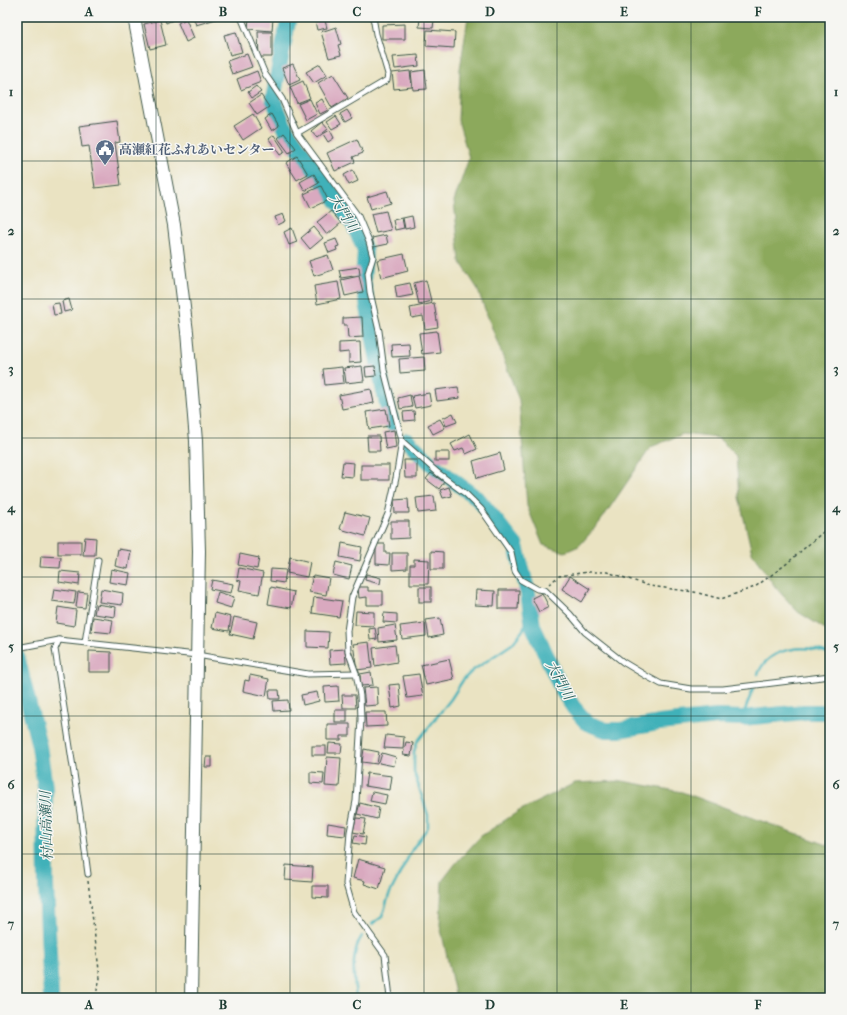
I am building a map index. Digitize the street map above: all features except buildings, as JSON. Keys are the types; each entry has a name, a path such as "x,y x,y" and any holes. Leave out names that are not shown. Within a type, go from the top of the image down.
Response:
{"street":[{"path":"134,17 174,224 187,332 196,449 199,551 190,998"}],"lane":[{"path":"241,17 257,55 269,79 282,99 297,133 358,216 369,242 373,257 368,273 370,292 379,331 384,370 402,441 388,514 352,597 347,631 348,651 356,673 360,696 360,762 346,867 346,884 354,912 385,955 390,998"},
{"path":"297,133 387,80 388,74 376,34 373,17"},
{"path":"402,441 438,473 466,494 481,509 511,552 515,571 521,580 537,589 545,590 570,614 585,632 623,662 661,684 692,689 723,689 830,676"},
{"path":"85,642 98,560"},
{"path":"17,648 57,640 85,642 197,655 308,674 356,673"},
{"path":"57,640 55,649 88,874"}],"path":[{"path":"545,590 548,585 559,576 588,572 607,572 650,586 694,592 721,599 755,587 785,566 830,526"},
{"path":"88,874 100,978 95,998"}],"green space":[{"path":"468,17 830,17 830,632 798,612 776,588 752,553 739,497 736,456 718,438 683,434 651,447 600,522 579,546 565,552 543,545 527,506 519,400 477,288 460,261 454,201 469,158 458,120 460,69"},
{"path":"622,781 682,792 830,846 830,998 456,998 440,925 442,881 456,863 481,836 519,811 575,783"}],"waterway":[{"name":"大門川","path":"289,17 273,99 286,130 346,213 365,250 363,281 383,388 392,423"},
{"name":"大門川","path":"407,440 433,465 479,500 516,546 528,593 533,626 562,690 574,708 587,723 606,730 620,730 659,723 717,717 742,718 805,712 830,712"},
{"path":"372,924 382,917 389,895 413,848 428,827 428,815 414,772 414,752 417,742 451,699 463,680 472,671 512,644 523,630 530,615"},
{"path":"758,674 763,665 771,658 779,653 789,650 810,649 830,654"},
{"name":"村山高瀬川","path":"17,656 39,746 45,787 46,886 51,998"},
{"path":"742,718 753,689"},
{"path":"356,998 354,958 358,943 362,936"}],"place":[{"name":"高瀬紅花ふれあいセンター","path":"105,166"}]}
